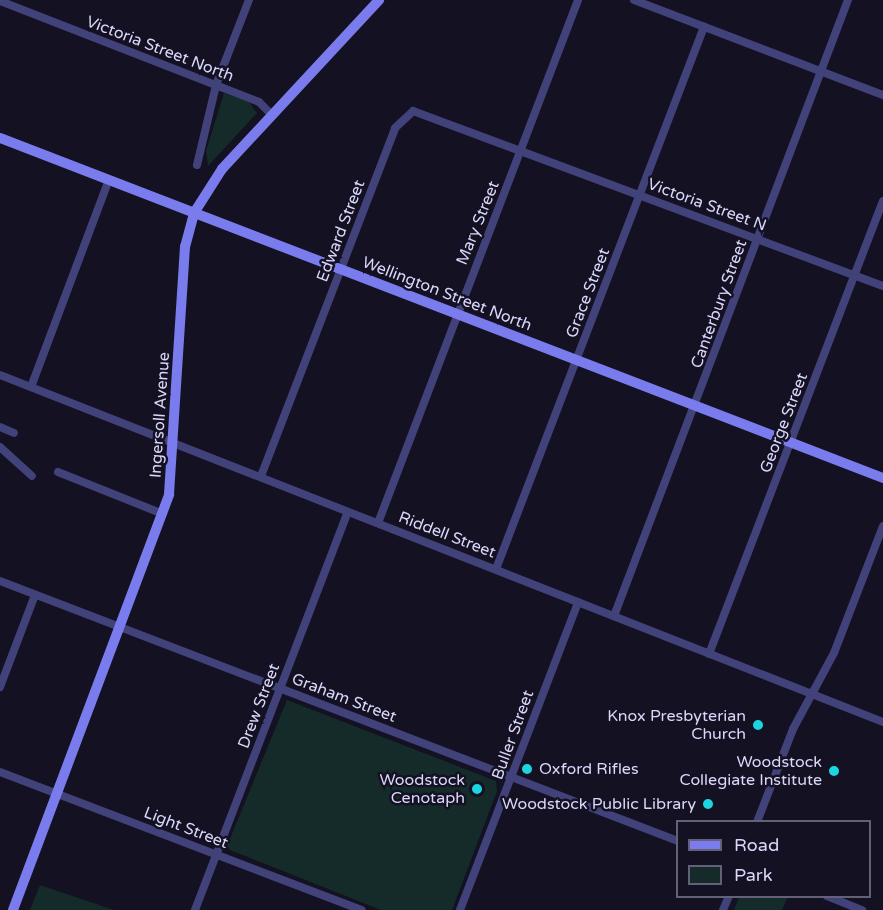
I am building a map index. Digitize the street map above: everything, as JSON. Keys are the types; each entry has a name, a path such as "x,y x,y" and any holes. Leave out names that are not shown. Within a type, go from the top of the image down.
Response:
{"street":[{"path":"197,165 216,85 249,0"},
{"name":"Ingersoll Avenue","path":"13,910 163,514 174,442 185,247 194,213 216,176 379,0"},
{"name":"Mary Street","path":"378,523 578,0"},
{"path":"634,0 883,95"},
{"name":"Canterbury Street","path":"614,616 848,0"},
{"name":"Victoria Street North","path":"0,1 259,102 272,115"},
{"name":"Grace Street","path":"496,569 704,27"},
{"name":"Edward Street","path":"261,476 395,128 407,112 424,112 522,148"},
{"name":"Wellington Street North","path":"0,138 883,478"},
{"name":"Victoria Street N","path":"522,148 883,286"},
{"path":"31,387 109,180"},
{"name":"George Street","path":"709,654 883,201"},
{"name":"Riddell Street","path":"0,375 883,722"},
{"path":"0,427 14,433"},
{"path":"0,447 32,476"},
{"path":"58,472 163,514"},
{"name":"Drew Street","path":"195,910 348,512"},
{"path":"758,820 812,695 838,645 883,526"},
{"name":"Graham Street","path":"0,581 676,840"},
{"path":"0,687 35,595"},
{"name":"Buller Street","path":"460,910 578,602"},
{"name":"Light Street","path":"0,771 362,910"},
{"path":"830,898 862,910"}],"green space":[{"path":"224,93 249,102 257,113 208,166 206,151"},
{"path":"287,700 496,781 497,791 452,910 381,910 230,850 227,846"},
{"path":"40,885 114,910 30,910"},
{"path":"738,898 788,898 782,910 734,910"}],"place":[{"name":"Knox Presbyterian Church","path":"758,725"},
{"name":"Oxford Rifles","path":"527,769"},
{"name":"Woodstock Collegiate Institute","path":"834,771"},
{"name":"Woodstock Cenotaph","path":"477,789"},
{"name":"Woodstock Public Library","path":"708,804"}]}
